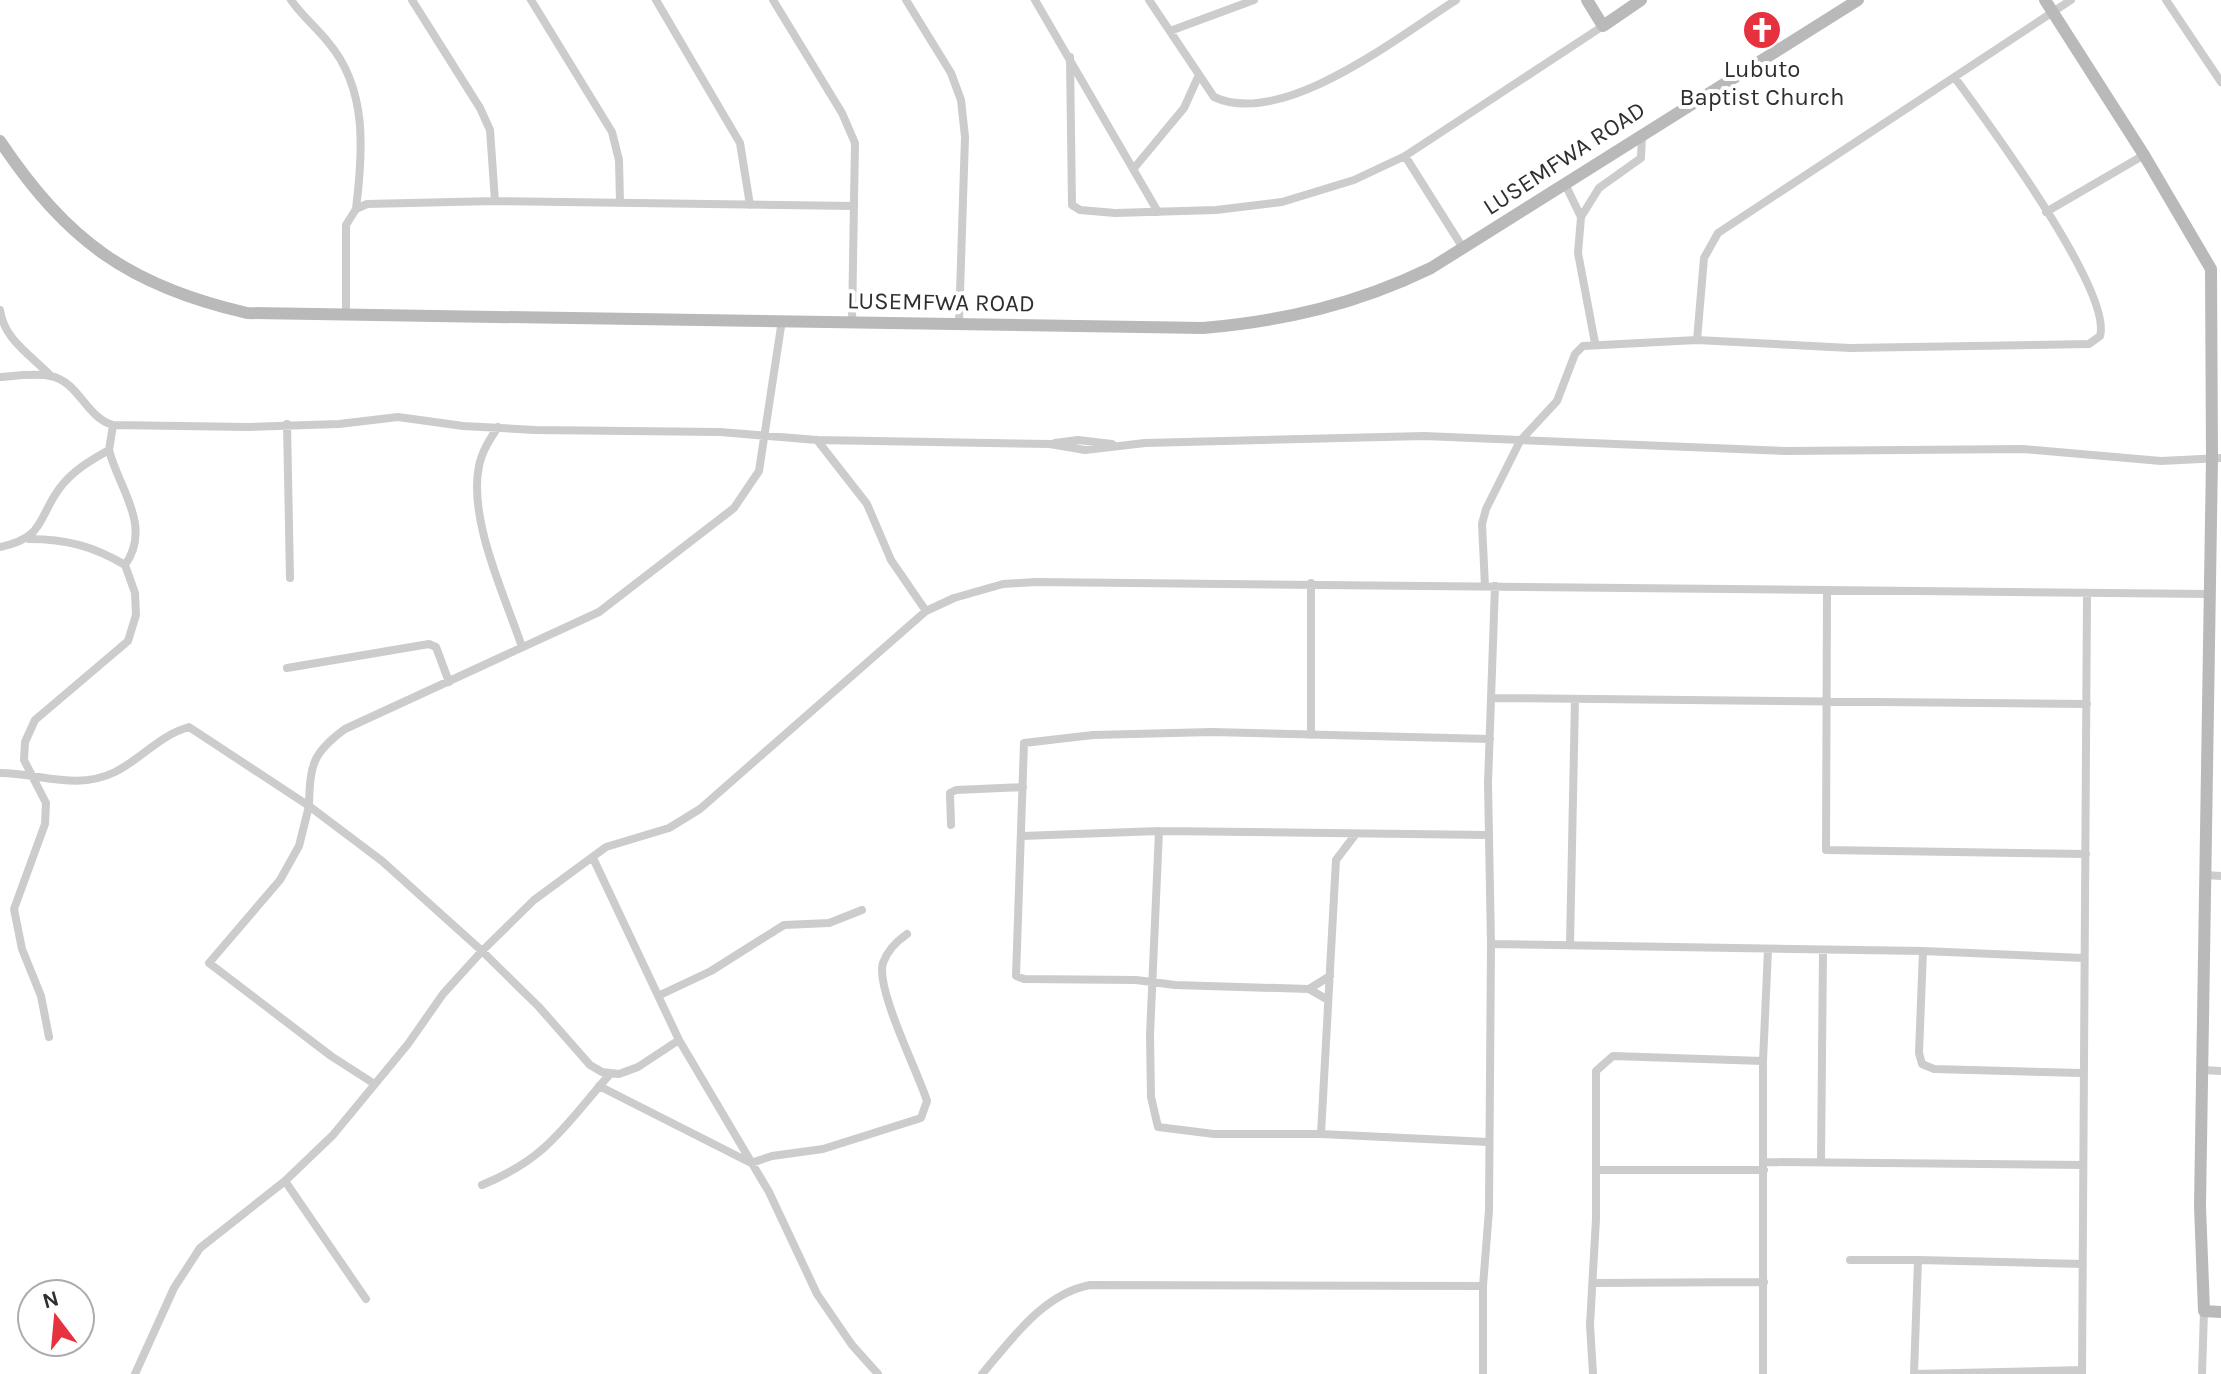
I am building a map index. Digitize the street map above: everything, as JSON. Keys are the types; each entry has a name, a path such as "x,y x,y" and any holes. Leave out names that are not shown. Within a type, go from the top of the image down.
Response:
{"street":[{"path":"291,0 329,42 356,94 361,136 356,209 346,225 346,315"},
{"path":"412,0 480,108 490,130 495,201"},
{"path":"531,0 612,132 619,160 620,203"},
{"path":"656,0 740,143 750,205"},
{"path":"773,0 850,130 856,158 852,322"},
{"path":"906,0 951,73 961,100 965,137 959,324"},
{"path":"1035,0 1135,167 1158,212"},
{"path":"1149,0 1214,97 1227,103 1248,105 1285,96 1328,79 1456,0"},
{"path":"1170,31 1254,0"},
{"path":"1587,0 1603,26"},
{"path":"1070,57 1072,205 1092,211 1158,212 1282,202 1354,180 1405,156 1641,0"},
{"path":"2045,0 2210,264 2216,359 2216,458 2215,568 2208,594 2200,1206 2204,1311 2202,1374"},
{"path":"1697,340 1704,258 1718,233 2071,0"},
{"path":"2166,0 2221,82"},
{"name":"LUSEMFWA ROAD","path":"0,141 47,206 83,240 136,275 192,301 247,313 1203,328 1267,323 1330,308 1388,289 1566,186 1642,133 1851,2"},
{"path":"1135,167 1184,108 1198,77"},
{"path":"1485,586 1482,524 1486,509 1520,441 1557,401 1575,354 1583,346 1697,340 1850,348 2089,344 2100,336 2100,311 2046,212 1955,78"},
{"path":"1595,343 1578,253 1581,217 1599,188 1641,158 1642,133"},
{"path":"2046,212 2144,155"},
{"path":"1405,156 1463,248"},
{"path":"1566,186 1581,217"},
{"path":"356,209 386,201 854,206"},
{"path":"0,310 7,333 51,376 78,395 99,421 113,425 339,424 398,417 463,426 720,432 817,440 1050,444 1085,450 1117,445 1424,436 1785,451 2023,449 2161,461 2216,458"},
{"path":"373,1083 331,1056 209,963 280,880 299,846 309,806 313,760 323,745 381,710 599,612 734,508 759,471 782,320"},
{"path":"0,377 51,376"},
{"path":"287,424 290,578"},
{"path":"49,1037 41,996 22,949 14,909 45,824 46,803 24,760 25,742 35,720 128,641 136,615 135,593 125,565 136,526 132,502 114,470 109,450 113,425"},
{"path":"498,427 480,461 479,491 493,564 522,647"},
{"path":"817,440 867,504 891,560 926,611"},
{"path":"29,539 47,515 59,490 88,462 109,450"},
{"path":"0,547 29,539 60,539 94,547 125,565"},
{"path":"1311,583 1311,735"},
{"path":"135,1374 174,1288 200,1248 285,1181 333,1135 408,1044 443,994 534,900 606,847 669,828 700,809 926,611 954,598 1003,584 1311,583 2208,594"},
{"path":"1483,1374 1483,1286 1489,1210 1491,944 1488,835 1495,586"},
{"path":"1827,590 1826,850 2086,854"},
{"path":"1918,1260 1914,1374 2082,1372 2087,593"},
{"path":"287,668 429,644 436,647 449,682"},
{"path":"1492,698 2087,704"},
{"path":"1570,945 1575,699"},
{"path":"0,773 65,783 114,772 168,735 189,727 309,806 382,861 482,951 590,1065 610,1074"},
{"path":"1328,1000 1309,989 1024,979 1016,976 1023,747 1027,741 1093,735 1490,739"},
{"path":"2206,743 2221,743"},
{"path":"951,825 950,793 956,790 1023,787"},
{"path":"1022,836 1159,831 1488,835"},
{"path":"1159,831 1152,939 1151,1071 1158,1127 1214,1134 1321,1134 1488,1142"},
{"path":"1321,1134 1336,860 1355,835"},
{"path":"593,858 679,1040 751,1163 825,1308 878,1374"},
{"path":"2205,875 2221,876"},
{"path":"660,995 711,971 784,925 829,923 862,910"},
{"path":"599,1086 751,1163 772,1156 823,1149 921,1118 927,1101 884,987 882,966 888,952 907,934"},
{"path":"1491,944 1923,951 2083,958"},
{"path":"1763,1374 1763,1061 1768,950"},
{"path":"1821,1162 1823,950"},
{"path":"1923,951 1919,1053 1922,1064 1934,1069 2082,1073"},
{"path":"1309,989 1330,976"},
{"path":"482,1185 517,1171 541,1154 610,1074 638,1067 679,1040"},
{"path":"1593,1374 1590,1325 1597,1170 1596,1071 1613,1056 1763,1061"},
{"path":"2203,1070 2221,1071"},
{"path":"1597,1170 1821,1162 2083,1165"},
{"path":"285,1181 366,1299"},
{"path":"1850,1260 2083,1264"},
{"path":"1594,1283 1764,1282"},
{"path":"982,1374 1011,1339 1053,1301 1071,1289 1090,1285 1483,1286"},
{"path":"2204,1311 2221,1312"}],"place":[{"name":"Lubuto Baptist Church","path":"1762,30"}]}
